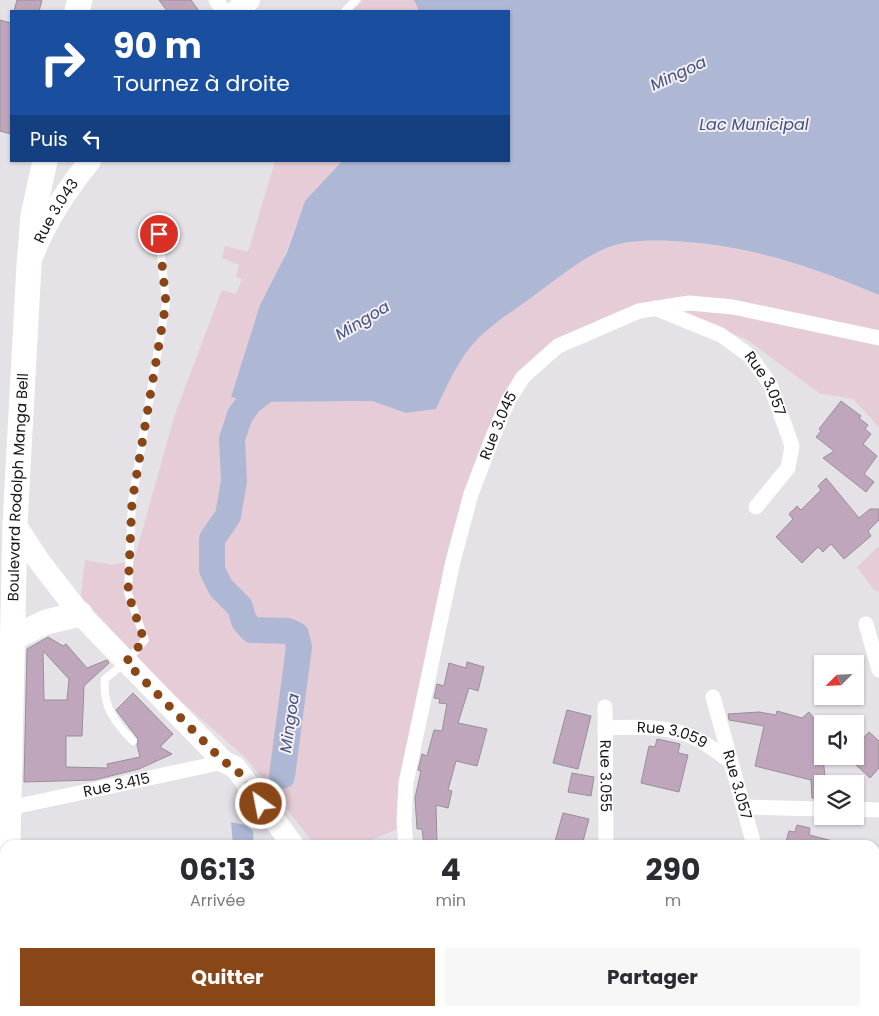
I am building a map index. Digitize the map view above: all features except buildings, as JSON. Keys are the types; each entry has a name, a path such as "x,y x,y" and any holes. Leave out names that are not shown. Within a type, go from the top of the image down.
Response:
{"main road":[{"path":"237,10 249,0"},
{"name":"Boulevard Rodolph Manga Bell","path":"8,840 11,648 8,524 33,216 45,162"},
{"name":"Rue 3.043","path":"29,264 46,227 77,177 89,162"},
{"path":"8,524 80,614 224,762 235,767 289,840"},
{"path":"11,648 46,622 80,614"}],"street":[{"name":"Rue 3.045","path":"406,840 404,822 406,783 452,561 471,494 508,401 523,377 558,346 639,311 689,303 733,307 879,338"},
{"name":"Rue 3.057","path":"654,308 721,335 750,356 770,384 792,446 788,468 756,507"},
{"path":"866,624 879,670"},
{"name":"Rue 3.057","path":"713,697 753,840"},
{"name":"Rue 3.055","path":"605,707 606,840"},
{"name":"Rue 3.059","path":"606,728 637,727 666,730 694,737 732,762"},
{"name":"Rue 3.415","path":"10,808 224,762"},
{"path":"744,807 814,809"},
{"path":"864,810 879,810"}],"lane":[{"path":"346,10 356,0"},
{"path":"133,741 109,712 103,692 105,679 126,662 144,640 128,593 132,502 166,303 159,234"}],"shaded area":[{"path":"363,0 414,0 419,10 353,10"},
{"path":"275,162 341,162 305,201 231,397 250,402 372,401 406,413 436,409 462,359 476,341 503,318 568,270 602,250 619,244 636,241 672,241 726,247 778,258 854,284 879,295 879,427 853,399 819,393 746,339 708,324 689,320 633,313 519,376 459,540 404,826 372,840 311,840 246,758 161,684 81,596 85,560 112,565 134,560 175,414 222,290 236,294 242,279 236,277 239,265 222,258 225,246 248,252"},
{"path":"879,546 879,592 874,590 857,567"}],"water":[{"name":"Lac Municipal","path":"414,0 879,0 879,295 803,266 752,252 699,243 672,241 627,242 602,250 585,259 484,333 462,359 436,409 406,413 372,401 250,402 231,397 260,305 287,252 305,201 341,162 510,162 510,10 419,10"},
{"path":"231,822 245,825 253,831 254,840 233,840"}],"waterway":[{"name":"Mingoa","path":"279,379 250,402 240,415 232,439 234,481 228,516 212,539 212,570 221,588 240,607 244,621 252,630 288,631 296,635 299,647 282,776"}],"route":[{"path":"159,234 166,303 150,387 132,502 128,593 144,640 126,662 224,762 235,767 261,804"}]}
